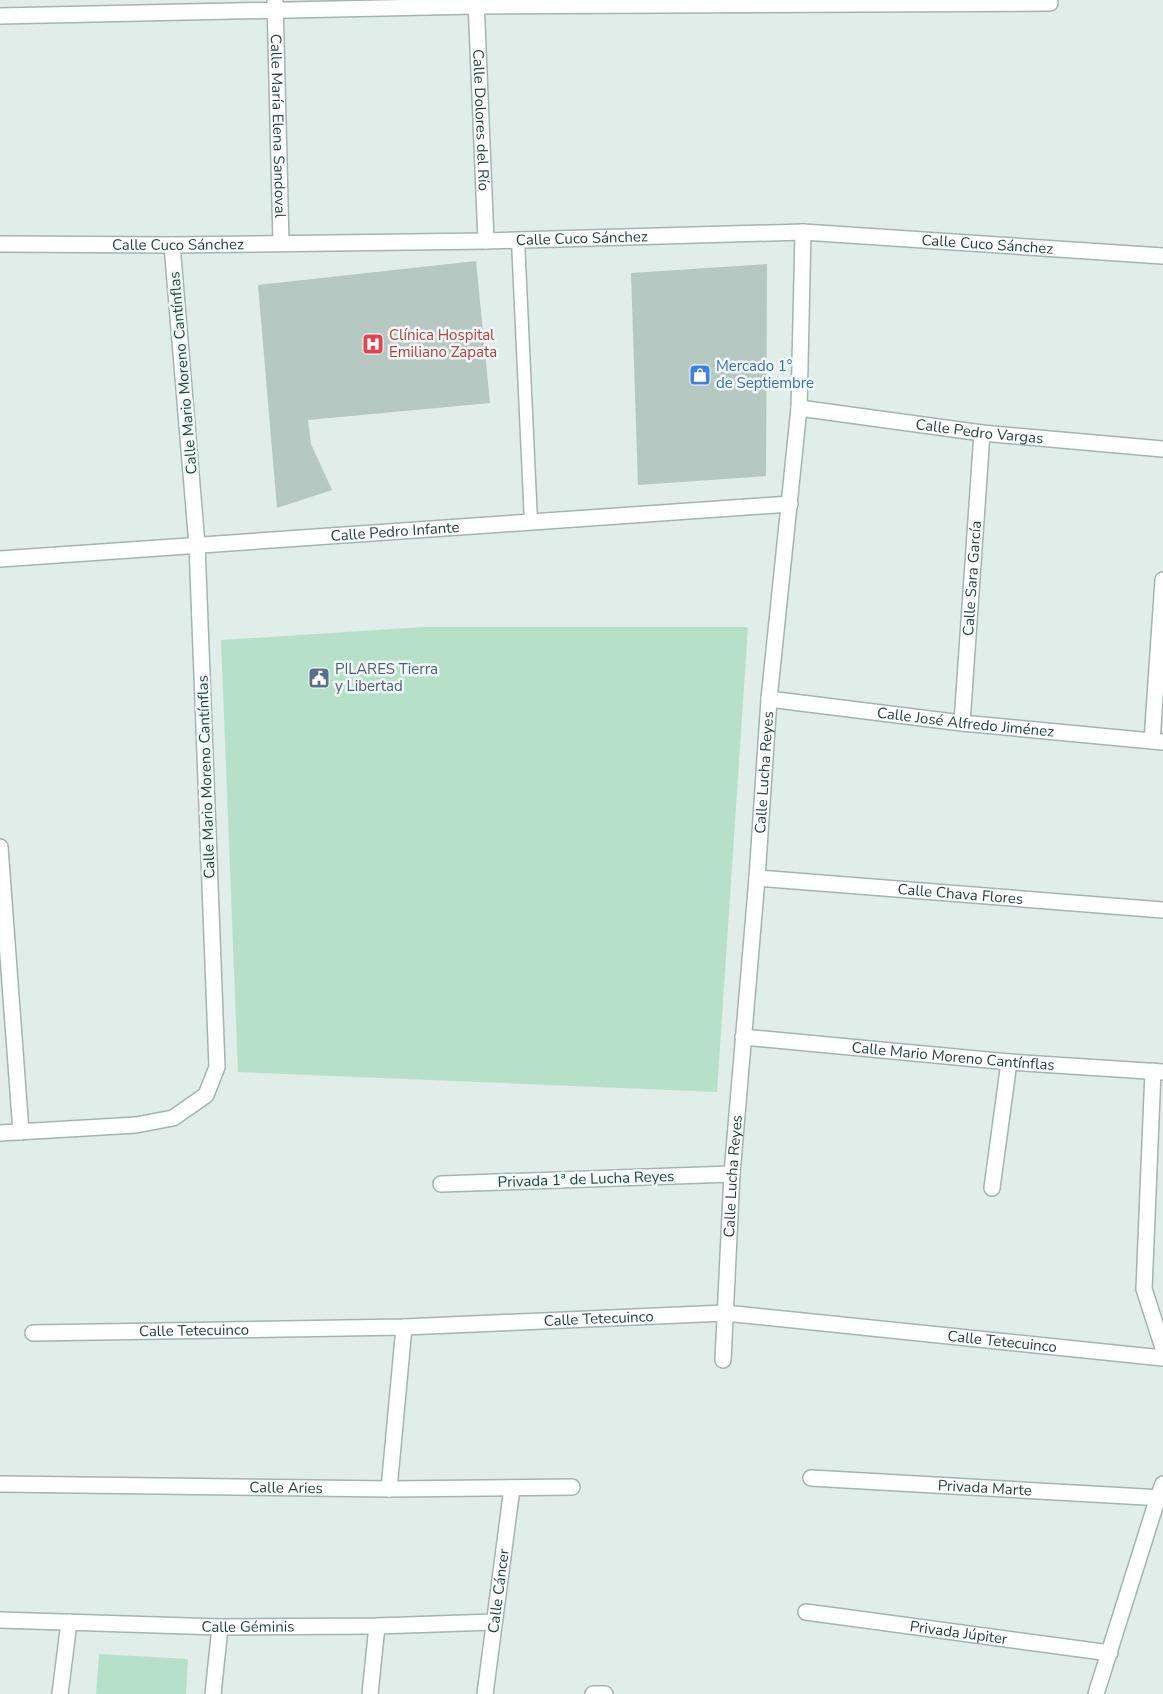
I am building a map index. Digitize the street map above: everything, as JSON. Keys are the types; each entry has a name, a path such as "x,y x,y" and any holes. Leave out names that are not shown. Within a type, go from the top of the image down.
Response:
{"street":[{"path":"0,16 31,7 476,3 1050,3"},
{"name":"Calle Dolores del Río","path":"476,3 486,241"},
{"name":"Calle María Elena Sandoval","path":"276,5 280,243"},
{"name":"Calle Cuco Sánchez","path":"0,244 486,241 803,232 1163,256"},
{"name":"Calle Lucha Reyes","path":"723,1360 732,1174 769,699 790,504 798,408 803,232"},
{"name":"Calle Mario Moreno Cantínflas","path":"0,1133 136,1125 173,1118 206,1095 217,1067 198,546 172,244"},
{"name":"Calle Pedro Vargas","path":"798,408 982,433 1163,449"},
{"name":"Calle Sara García","path":"962,723 982,433"},
{"name":"Calle Pedro Infante","path":"0,559 790,504"},
{"path":"1158,741 1163,580"},
{"name":"Calle José Alfredo Jiménez","path":"769,699 962,723 1158,741"},
{"path":"0,847 21,1132"},
{"name":"Calle Chava Flores","path":"756,878 1163,910"},
{"name":"Calle Mario Moreno Cantínflas","path":"743,1037 1009,1062 1158,1071"},
{"path":"992,1188 1009,1062"},
{"path":"1158,1071 1144,1289 1163,1348"},
{"name":"Privada 1ª de Lucha Reyes","path":"441,1184 732,1174"},
{"name":"Calle Tetecuinco","path":"33,1333 404,1327 725,1313 1163,1358"},
{"path":"390,1488 404,1327"},
{"name":"Privada Marte","path":"811,1478 1161,1493"},
{"name":"Calle Aries","path":"0,1484 390,1488 572,1487"},
{"name":"Calle Cáncer","path":"485,1694 512,1488"},
{"path":"1096,1694 1161,1493"},
{"name":"Privada Júpiter","path":"806,1612 1110,1653"},
{"name":"Calle Géminis","path":"0,1620 220,1627 377,1626 494,1622"},
{"path":"60,1694 69,1622"},
{"path":"370,1694 377,1626"},
{"path":"213,1694 220,1627"}],"lane":[{"path":"518,240 531,522"}],"green space":[{"path":"423,627 748,627 717,1092 238,1072 221,640"},
{"path":"99,1654 188,1659 186,1694 96,1694"}],"building":[{"name":"Clínica Hospital Emiliano Zapata","path":"476,261 490,403 308,420 311,444 332,490 277,508 258,285"},
{"name":"Mercado 1° de Septiembre","path":"767,264 766,476 638,485 631,273"}],"place":[{"name":"Clínica Hospital Emiliano Zapata","path":"373,344"},
{"name":"Mercado 1° de Septiembre","path":"700,375"},
{"name":"PILARES Tierra y Libertad","path":"319,678"}]}
